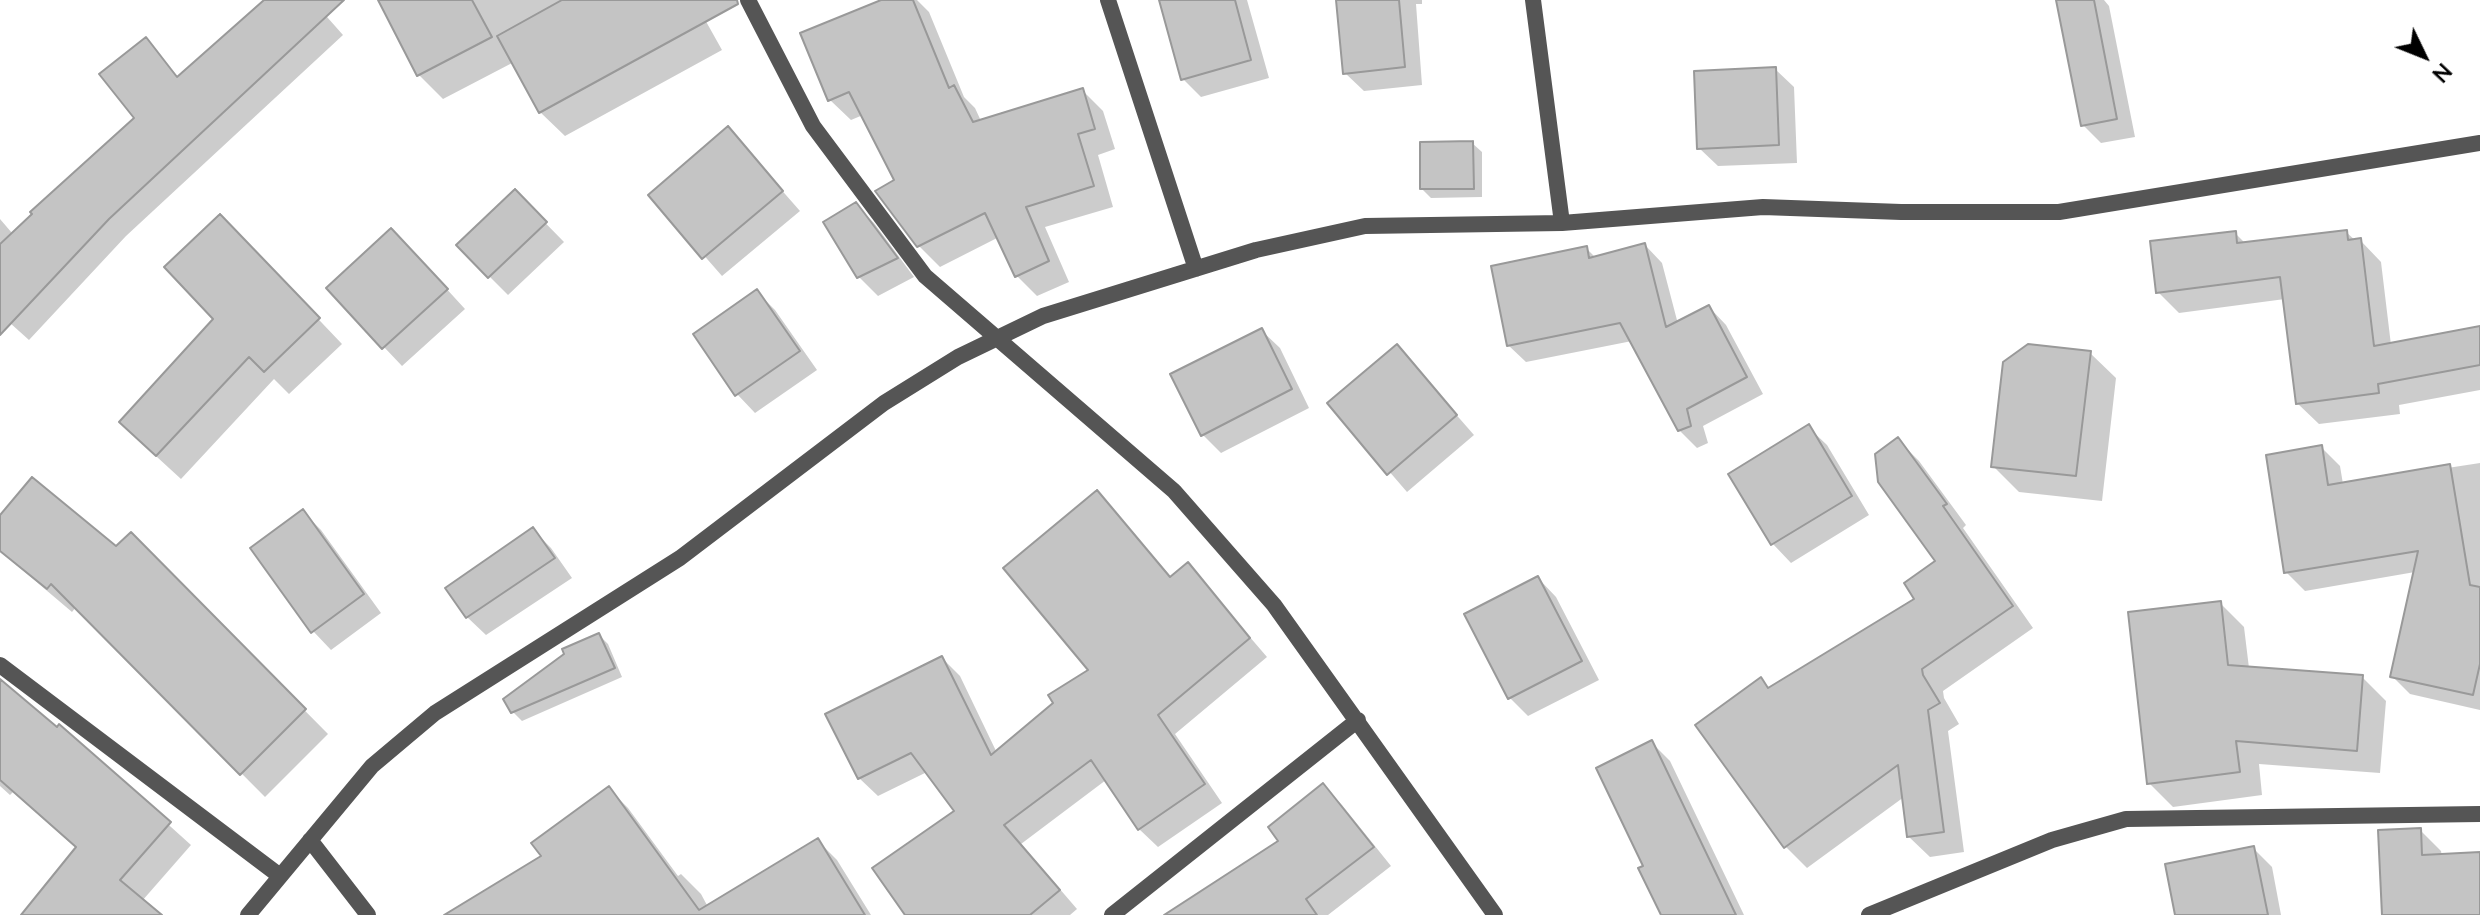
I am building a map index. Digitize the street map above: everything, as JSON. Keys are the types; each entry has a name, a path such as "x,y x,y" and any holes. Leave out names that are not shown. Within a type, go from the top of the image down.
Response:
{"street":[{"path":"748,0 813,126 925,276 1174,491 1274,605 1495,915"},
{"path":"1108,0 1196,269"},
{"path":"1533,0 1562,223"},
{"path":"248,915 372,766 435,713 680,558 884,403 958,357 1043,316 1256,250 1365,226 1562,223 1763,207 1901,212 2059,212 2480,143"},
{"path":"0,665 280,876"},
{"path":"1112,915 1358,720"},
{"path":"1869,915 2052,840 2126,819 2480,814"},
{"path":"310,840 368,915"}],"building":[{"path":"264,0 344,0 109,219 0,335 0,244 32,214 30,212 134,118 99,74 146,37 177,77"},
{"path":"378,0 472,0 492,37 417,76"},
{"path":"562,0 737,0 738,4 539,113 497,36"},
{"path":"881,0 913,0 949,88 954,85 973,122 1083,88 1095,129 1078,134 1094,186 1026,207 1049,261 1015,277 985,213 917,247 875,191 894,180 849,92 828,101 800,33"},
{"path":"1159,0 1235,0 1251,60 1181,80"},
{"path":"1336,0 1399,0 1405,67 1343,74"},
{"path":"2056,0 2094,0 2117,119 2081,126"},
{"path":"1776,67 1779,145 1697,149 1694,71"},
{"path":"728,126 783,191 702,259 648,195"},
{"path":"1473,141 1474,189 1420,189 1420,142"},
{"path":"515,189 547,222 488,278 456,245"},
{"path":"856,202 898,258 857,278 823,222"},
{"path":"220,214 320,318 264,372 249,357 156,456 119,422 213,319 164,267"},
{"path":"391,228 448,289 382,349 326,288"},
{"path":"2347,230 2348,240 2361,238 2374,346 2480,326 2480,365 2378,384 2379,393 2296,404 2280,277 2156,293 2150,241 2236,231 2237,243"},
{"path":"1645,243 1666,327 1709,305 1747,377 1687,409 1691,426 1678,431 1620,323 1507,346 1491,266 1587,246 1589,258"},
{"path":"757,289 800,351 735,396 693,334"},
{"path":"1262,328 1292,389 1201,436 1170,374"},
{"path":"1397,344 1457,415 1387,475 1327,403"},
{"path":"2028,344 2091,351 2076,476 1991,467 2003,362"},
{"path":"1809,424 1852,496 1771,545 1728,474"},
{"path":"1898,437 1947,504 1943,506 2013,606 1922,669 1940,703 1928,710 1944,832 1907,837 1898,765 1784,848 1695,725 1761,677 1768,688 1914,599 1904,583 1935,561 1878,482 1875,454"},
{"path":"2322,445 2328,485 2450,464 2470,585 2480,587 2480,664 2473,695 2390,677 2418,551 2284,573 2266,455"},
{"path":"32,477 116,546 131,532 306,709 240,775 51,584 47,589 0,551 0,515"},
{"path":"1097,490 1170,577 1188,562 1250,638 1158,715 1205,784 1138,830 1091,760 1004,825 1060,890 1030,915 905,915 872,868 954,811 911,753 858,779 825,714 942,656 991,755 1053,703 1048,695 1088,670 1003,568"},
{"path":"303,509 364,594 311,633 250,548"},
{"path":"533,527 555,558 466,618 445,588"},
{"path":"1538,576 1582,661 1508,699 1464,614"},
{"path":"2221,601 2228,665 2363,675 2357,751 2236,741 2240,772 2147,784 2128,612"},
{"path":"599,633 615,668 511,713 503,699 564,654 562,649"},
{"path":"0,679 57,727 59,724 171,822 120,880 162,915 21,915 76,847 0,780"},
{"path":"1652,740 1736,915 1661,915 1638,868 1643,866 1596,768"},
{"path":"1323,783 1374,847 1306,899 1317,915 1164,915 1278,841 1268,827"},
{"path":"609,786 699,910 818,838 865,915 444,915 541,856 531,843"},
{"path":"2421,828 2422,855 2480,852 2480,915 2382,915 2378,830"},
{"path":"2254,846 2268,915 2175,915 2165,864"}]}
